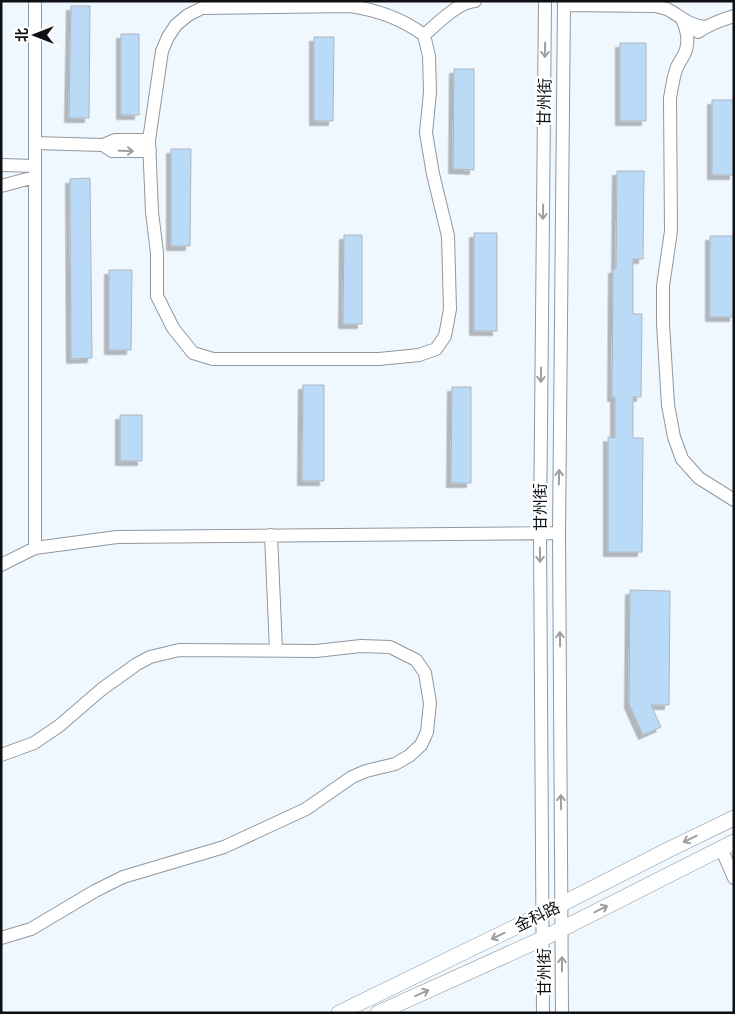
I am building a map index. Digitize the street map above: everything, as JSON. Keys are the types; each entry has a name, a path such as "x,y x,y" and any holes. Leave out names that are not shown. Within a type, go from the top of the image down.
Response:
{"main road":[{"name":"金科路","path":"339,1013 544,914 734,818"},
{"name":"金科路","path":"378,1013 544,938 727,845"}],"street":[{"path":"35,1 35,548"},
{"path":"424,35 458,7 475,1"},
{"name":"甘州街","path":"543,1013 544,914 540,532 545,1"},
{"path":"564,3 666,5 682,19 705,27"},
{"name":"甘州街","path":"562,1013 559,532 564,3"},
{"path":"350,6 376,10 401,20 424,35 429,56 430,92 426,134 433,174 448,236 450,309 445,336 436,349 419,355 379,359 213,359 193,353 173,328 157,296 157,253 152,212 150,146 162,51 164,44 176,25 188,15 202,8 350,6"},
{"path":"734,16 705,27 694,36 675,74 670,98 671,231 663,286 663,324 668,405 674,437 682,459 699,478 734,500"},
{"path":"682,19 687,33 686,51"},
{"path":"35,143 103,145 115,140 150,146"},
{"path":"1,165 35,172"},
{"path":"1,186 35,172"},
{"path":"1,565 35,548 116,537 559,532"},
{"path":"271,535 276,650"},
{"path":"1,755 34,743 59,726 102,689 137,664 150,657 179,650 316,651 361,646 390,647 416,660 425,673 430,702 427,732 421,745 409,756 395,764 366,771 352,778 306,809 224,848 123,877 95,891 31,929 1,938"},
{"path":"727,845 734,878"}],"building":[{"path":"71,6 90,6 89,118 69,118"},
{"path":"121,34 139,34 139,115 121,115"},
{"path":"314,37 334,37 333,121 314,121"},
{"path":"620,43 646,43 646,121 620,121"},
{"path":"454,69 474,69 474,170 453,169"},
{"path":"712,100 734,100 734,175 712,175"},
{"path":"171,149 191,149 190,246 171,246"},
{"path":"617,171 644,171 643,259 633,259 633,314 642,314 641,397 633,397 633,438 643,438 642,552 608,552 608,437 615,438 615,397 612,397 613,269 616,269"},
{"path":"90,178 92,358 71,359 70,179"},
{"path":"474,233 497,233 497,331 474,331"},
{"path":"344,235 362,235 362,324 343,324"},
{"path":"710,236 734,236 734,317 710,317"},
{"path":"109,270 132,270 131,350 109,350"},
{"path":"303,385 324,385 324,481 302,481"},
{"path":"452,387 471,387 471,483 451,483"},
{"path":"120,415 142,415 142,461 120,461"},
{"path":"630,590 670,591 669,705 651,705 661,727 643,735 629,704"}]}
